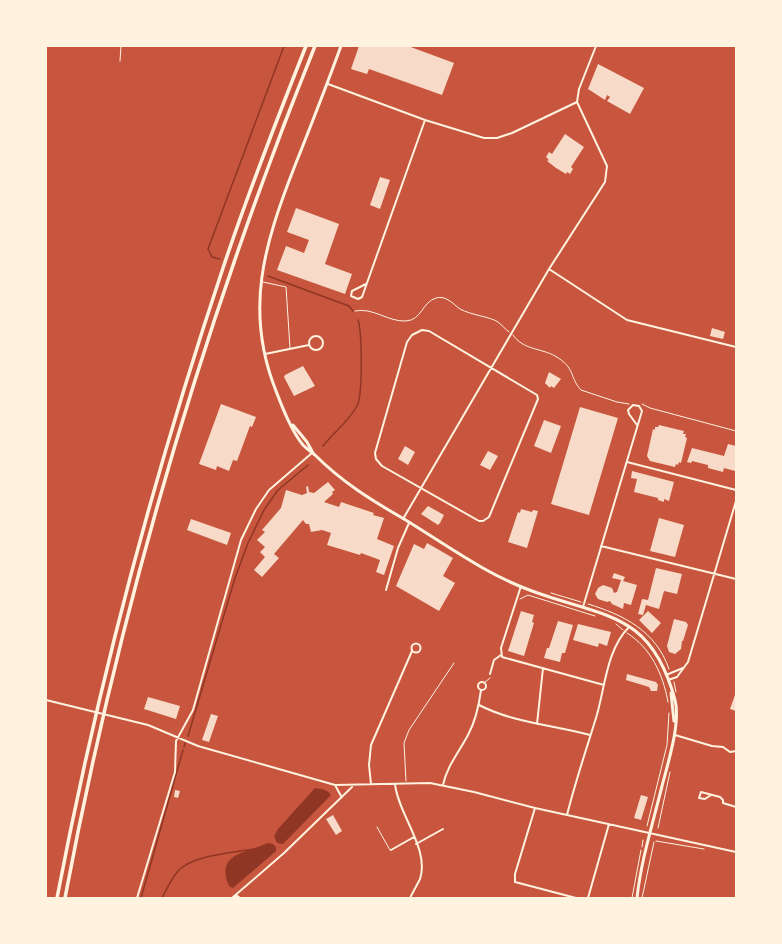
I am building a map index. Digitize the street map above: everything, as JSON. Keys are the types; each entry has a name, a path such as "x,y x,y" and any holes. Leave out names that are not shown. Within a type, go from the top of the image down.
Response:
{"highway":[{"path":"57,898 84,766 107,666 170,435 229,252 306,46"},
{"path":"65,898 107,699 135,586 178,436 227,281 276,142 315,46"}],"main road":[{"path":"341,46 328,84 275,218 265,255 260,282 259,315 264,354 272,381 303,445 313,453 328,470 344,482 409,523 481,565 521,586 610,615 630,626 652,649 668,680 675,701 676,714 674,735 650,834 637,898"}],"street":[{"path":"403,519 510,333 549,269 596,198 607,175 607,166 582,109 577,102 579,89 596,46"},
{"path":"328,84 425,120 484,138 497,138 563,110 577,102"},
{"path":"366,284 352,291 351,296 358,299 362,296 425,120"},
{"path":"549,269 626,320 736,347"},
{"path":"429,331 535,392 538,399 486,520 479,521 421,488 382,466 376,459 375,453 407,342 412,335 418,332 429,331"},
{"path":"315,336 321,338 323,342 322,347 318,350 313,350 309,345 310,339 315,336"},
{"path":"264,354 309,345"},
{"path":"583,607 642,411 639,406 633,406 628,410 629,414 637,424"},
{"path":"137,898 174,772 178,737 193,710 245,530 269,490 313,453"},
{"path":"627,462 736,490"},
{"path":"668,680 677,677 684,668 691,654 736,501"},
{"path":"386,590 398,548 409,523"},
{"path":"601,546 736,579"},
{"path":"501,655 501,648 516,597 521,586"},
{"path":"567,815 615,647 630,626"},
{"path":"371,784 369,765 371,745 412,651 411,648 414,644 420,646 418,652 412,651"},
{"path":"501,655 504,658 604,685"},
{"path":"490,674 494,660 501,655"},
{"path":"537,724 543,668"},
{"path":"666,675 684,668"},
{"path":"443,786 452,761 469,734 481,690 485,688 484,683 481,682 478,684 478,688 481,690"},
{"path":"46,700 148,724 198,746 335,785 353,786 425,782 650,834 736,852"},
{"path":"478,705 516,720 590,735"},
{"path":"674,735 712,746 723,747 730,752 736,751"},
{"path":"396,784 400,801 414,837 422,866 419,880 410,898"},
{"path":"335,785 341,796"},
{"path":"232,898 284,853 353,786"},
{"path":"711,795 705,799 700,798 701,792 720,797 723,800 723,803 736,807"},
{"path":"535,808 515,874 515,882 576,898"},
{"path":"588,898 608,824"},
{"path":"416,844 443,829"},
{"path":"391,850 414,837"},
{"path":"236,894 240,898"}],"lane":[{"path":"260,282 279,284 286,287 290,348"},
{"path":"377,827 391,850"}],"path":[{"path":"120,61 121,46"},
{"path":"356,311 362,309 397,320 407,321 416,318 429,302 436,298 447,299 459,308 471,314 497,321 524,346 547,352 563,362 572,371 578,386 582,391 616,402 629,404 633,402"},
{"path":"640,403 650,408 736,431"},
{"path":"551,593 613,612 632,622 657,646 671,673"},
{"path":"516,597 520,599 528,595 601,617"},
{"path":"614,622 638,640 653,660 663,681 669,707"},
{"path":"406,783 404,742 409,730 454,663"},
{"path":"484,683 489,678 490,674"},
{"path":"673,679 677,695"},
{"path":"647,826 667,745 669,712"},
{"path":"658,828 671,769"},
{"path":"632,898 643,840"},
{"path":"656,841 663,840 708,849"},
{"path":"642,898 654,842"}],"shaded area":[{"path":"315,788 326,790 331,795 283,844 277,843 274,836 278,829"},
{"path":"268,843 273,844 276,847 276,851 233,888 229,886 226,875 226,867 229,861 235,856"}],"building":[{"path":"359,46 408,46 454,63 442,95 369,69 367,74 351,69"},
{"path":"598,64 644,88 630,114 607,101 610,97 607,95 605,100 588,89"},
{"path":"565,134 584,147 571,167 573,169 570,174 567,172 566,174 556,168 547,161 549,160 546,157 549,152 552,154"},
{"path":"380,177 390,180 380,209 370,205"},
{"path":"296,208 339,224 325,264 352,274 345,294 277,270 286,246 304,253 309,240 287,232"},
{"path":"712,328 725,332 723,339 710,336"},
{"path":"303,366 315,386 294,396 284,377 285,375"},
{"path":"549,372 561,379 554,388 551,386 550,388 545,383"},
{"path":"221,404 256,417 252,427 250,426 237,461 233,460 229,471 217,466 216,470 199,464"},
{"path":"580,407 618,418 589,515 551,504"},
{"path":"544,420 561,426 551,453 534,446"},
{"path":"659,425 684,431 683,434 686,434 685,437 687,438 681,463 679,462 678,465 676,464 675,467 650,461 647,456 653,429 655,430 655,427 658,427"},
{"path":"728,444 736,446 735,471 724,468 723,472 708,468 708,465 692,461 691,463 687,462 692,448 724,456"},
{"path":"405,446 415,452 408,465 398,459"},
{"path":"488,451 498,456 490,470 480,465"},
{"path":"632,471 674,482 669,501 664,499 664,502 658,500 658,498 634,492 637,479 631,478"},
{"path":"328,482 335,490 332,492 333,494 324,502 339,507 341,502 384,518 377,539 394,546 384,575 376,572 380,560 361,553 360,555 327,545 331,533 322,530 311,532 309,524 306,524 303,520 274,554 279,558 262,577 254,570 265,557 260,552 265,547 257,540 265,532 262,530 281,508 286,490 302,495 307,493 306,487 308,486 309,492 314,493"},
{"path":"428,506 444,515 438,525 421,514"},
{"path":"521,509 532,512 533,510 538,511 527,548 508,542 518,512 520,513"},
{"path":"659,518 684,525 675,557 650,551"},
{"path":"191,519 231,533 227,545 187,530"},
{"path":"427,543 453,558 443,576 455,583 439,611 396,586 414,544 424,549"},
{"path":"656,568 682,574 677,594 664,591 659,609 646,605 643,615 638,614 642,599 648,600"},
{"path":"614,573 625,577 623,581 637,585 631,605 624,603 623,609 612,604 610,601 607,602 598,599 595,594 598,588 603,585 612,588 614,593 617,592 621,580 612,578"},
{"path":"521,611 534,615 532,622 534,623 524,656 508,651"},
{"path":"648,611 661,623 652,633 639,620"},
{"path":"674,619 686,622 688,625 682,641 681,649 675,654 669,652 667,646"},
{"path":"558,621 573,625 565,653 562,653 560,662 544,658"},
{"path":"578,624 611,632 607,646 599,643 598,647 573,640"},
{"path":"627,674 656,682 658,685 657,691 651,691 649,687 626,680"},
{"path":"736,692 736,711 730,709"},
{"path":"148,697 180,706 176,719 144,709"},
{"path":"211,714 218,716 209,742 202,740"},
{"path":"175,790 180,791 178,798 174,797"},
{"path":"641,795 648,797 641,820 634,818"},
{"path":"333,815 342,831 336,835 326,819"}],"waterway":[{"path":"220,259 212,257 208,249 284,46"},
{"path":"268,276 349,306 353,311"},
{"path":"323,446 350,417 359,400 361,363 358,320"},
{"path":"188,736 235,578 248,543 264,510 278,490 308,465"},
{"path":"184,747 185,743"},
{"path":"141,898 183,750"},
{"path":"162,898 178,871 193,861 254,849"}]}
